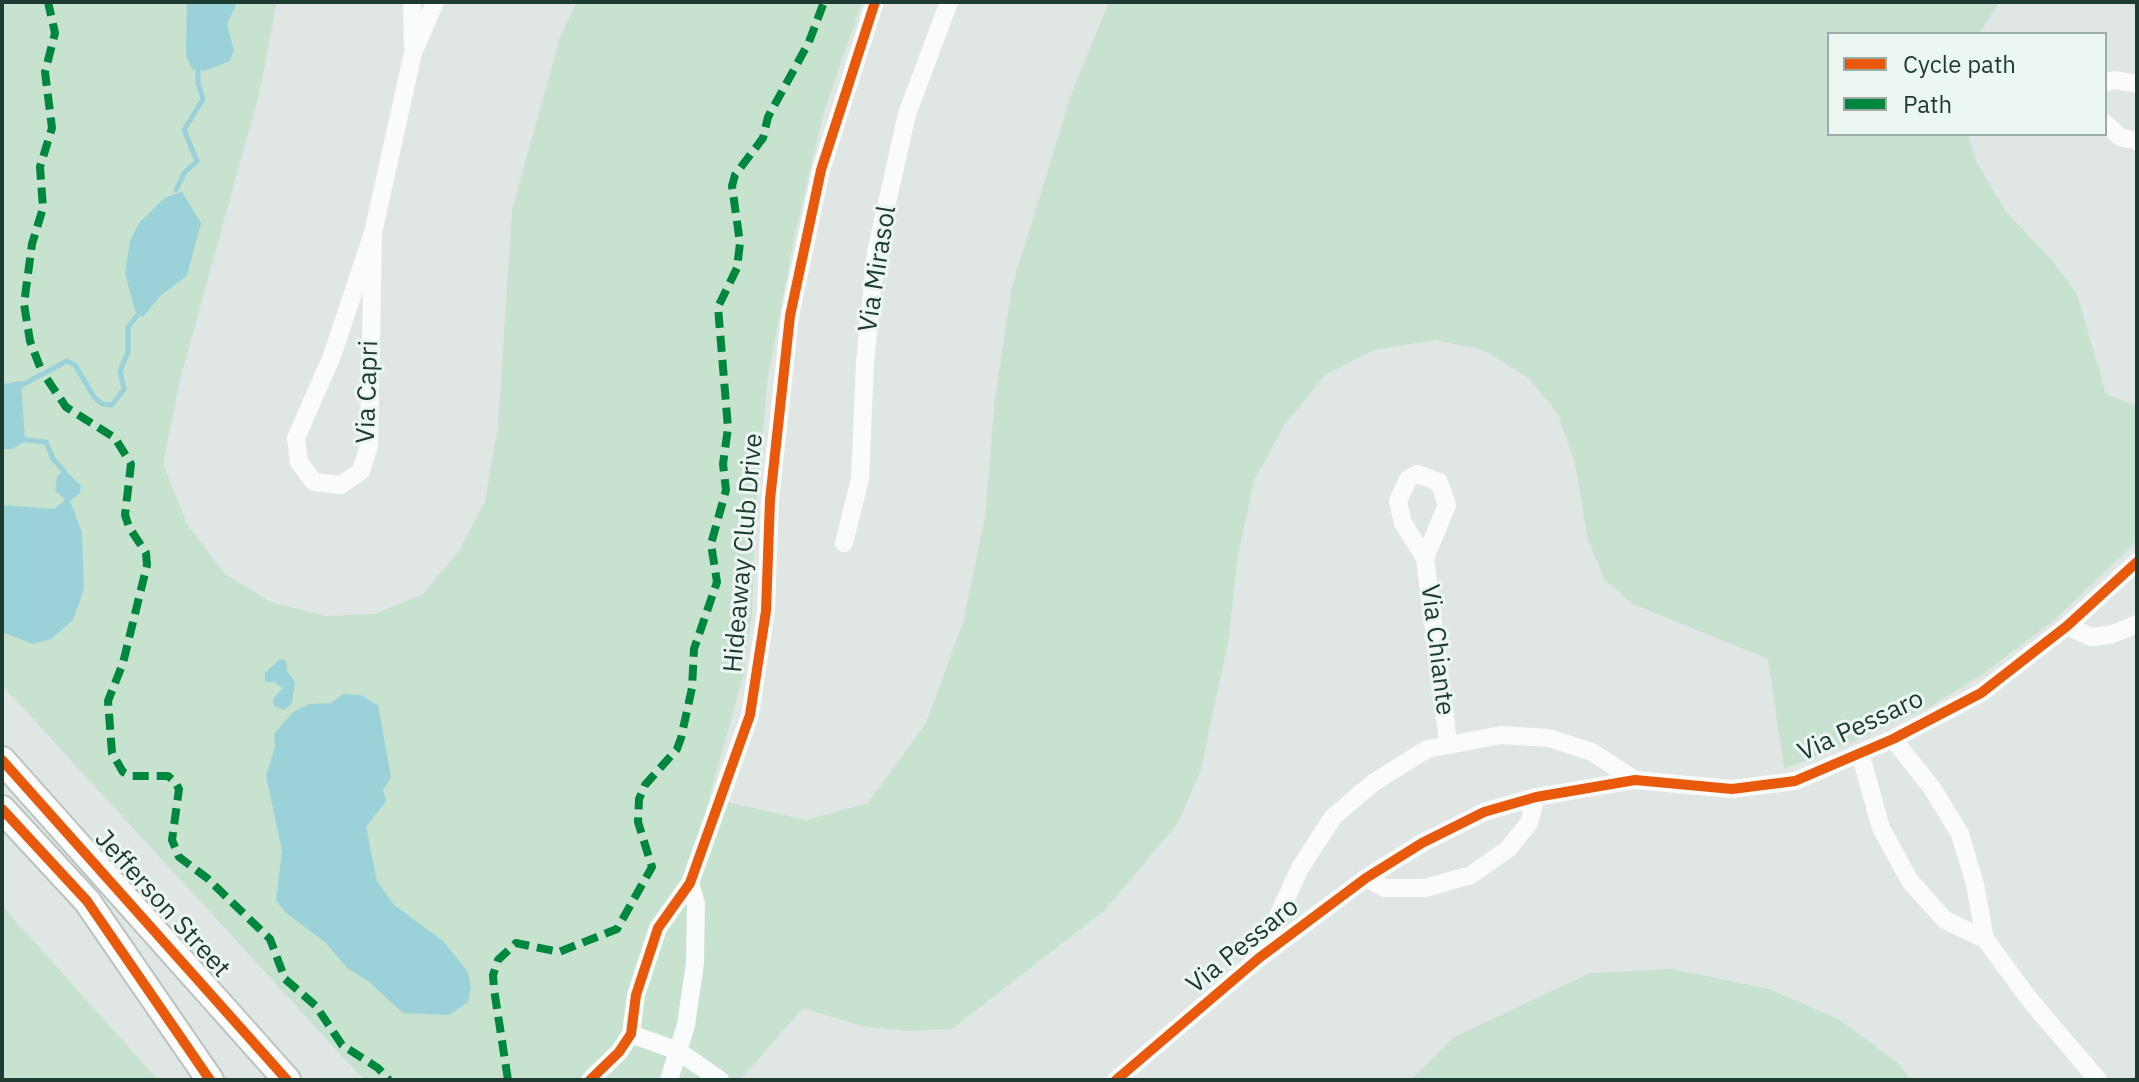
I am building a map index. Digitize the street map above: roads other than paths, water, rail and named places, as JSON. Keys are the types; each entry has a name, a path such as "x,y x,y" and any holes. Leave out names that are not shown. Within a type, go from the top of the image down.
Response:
{"main road":[{"name":"Jefferson Street","path":"2,760 167,941 287,1080"},
{"name":"Jefferson Street","path":"2,809 87,901 210,1080"}],"street":[{"name":"Via Capri","path":"412,2 413,53"},
{"name":"Via Capri","path":"373,233 369,446 361,471 341,485 314,482 299,462 296,438 332,356 373,233 413,53 435,2"},
{"name":"Hideaway Club Drive","path":"631,1034 636,995 658,928 690,883 750,715 766,611 770,500 790,316 821,170 875,2"},
{"name":"Via Mirasol","path":"844,543 860,479 865,362 876,252 907,114 949,2"},
{"path":"2107,82 2115,80 2137,84"},
{"path":"2107,125 2120,137 2137,141"},
{"name":"Via Chiante","path":"1425,558 1448,742"},
{"name":"Via Pessaro","path":"1116,1080 1259,958 1366,878 1422,843 1484,812 1536,797 1635,780 1732,789 1795,781 1893,739 1981,693 2067,626 2137,562"},
{"path":"2067,626 2091,637 2110,635 2137,624"},
{"name":"Via Pessaro","path":"1259,958 1300,868 1333,817 1373,783 1427,749 1448,742 1501,735 1549,738 1592,752 1635,780"},
{"path":"1893,739 1932,788 1960,834 1975,884 1985,939 2030,1000 2098,1080"},
{"path":"1860,753 1881,828 1910,881 1945,920 1985,939"},
{"path":"1366,878 1385,888 1425,888 1471,875 1508,849 1529,823 1536,797"},
{"name":"Hideaway Club Drive","path":"669,1080 678,1051 695,963 696,904 690,883"},
{"path":"590,1080 619,1052 631,1034 678,1051 720,1080"}],"water":[{"path":"187,2 237,2 227,25 234,50 230,61 205,71 192,69 186,55"},
{"path":"182,192 201,223 187,276 161,295 143,317 135,311 125,273 130,241 139,223 164,198"},
{"path":"21,381 25,441 13,449 3,449 2,384"},
{"path":"65,470 81,486 80,493 70,501 82,532 84,589 73,620 51,639 33,644 2,632 2,505 54,509 65,500 55,490 57,476"},
{"path":"280,659 286,660 287,671 295,682 292,703 284,710 274,706 273,699 283,688 274,682 265,682 265,673"},
{"path":"343,694 360,695 378,705 391,777 383,790 386,801 366,827 377,881 394,905 443,941 468,972 471,988 468,1002 449,1015 403,1013 368,981 347,968 326,943 285,912 276,900 282,851 266,776 275,747 274,734 293,712 309,704 331,703"}],"waterway":[{"path":"176,190 185,172 197,161 184,130 203,99 198,71"},
{"path":"22,385 67,361 75,365 94,397 102,404 112,405 124,389 120,371 128,352 128,327 141,311"},
{"path":"19,439 46,442 53,459 64,471"}]}
